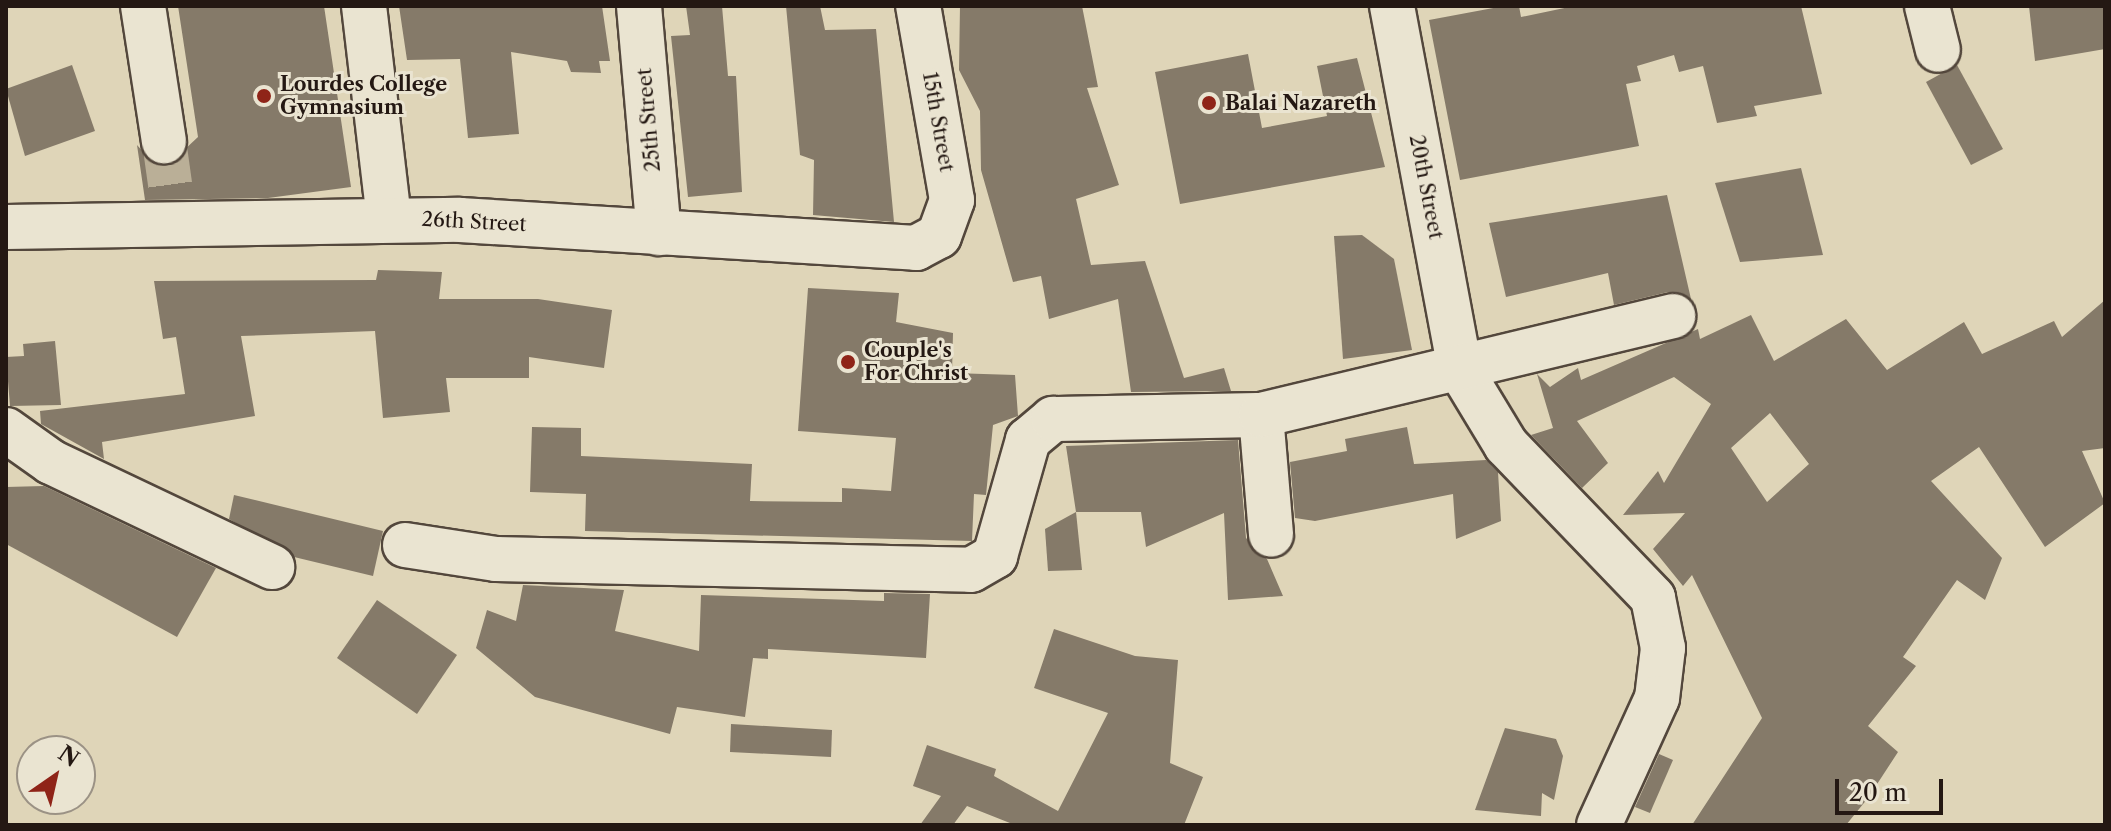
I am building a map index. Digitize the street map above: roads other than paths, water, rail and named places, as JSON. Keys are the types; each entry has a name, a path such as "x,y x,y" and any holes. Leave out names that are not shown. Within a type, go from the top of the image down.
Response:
{"street":[{"path":"143,6 164,141"},
{"path":"364,6 389,218"},
{"name":"25th Street","path":"639,6 659,233"},
{"name":"15th Street","path":"918,6 952,200 939,236"},
{"name":"20th Street","path":"1392,6 1460,369"},
{"path":"1927,6 1938,50"},
{"name":"26th Street","path":"6,227 173,210 389,218 893,250 939,236"},
{"path":"405,545 496,559 971,570 995,556 1028,440 1053,419 1261,415 1673,316"},
{"path":"1460,369 1506,445 1653,598 1663,648 1657,698 1599,825"},
{"path":"1261,415 1271,535"},
{"path":"6,430 51,462 272,567"}],"tunnel":[{"path":"164,141 172,198"}],"place":[{"name":"Lourdes College Gymnasium","path":"264,96"},
{"name":"Balai Nazareth","path":"1209,103"},
{"name":"Couple's For Christ","path":"848,362"}]}
